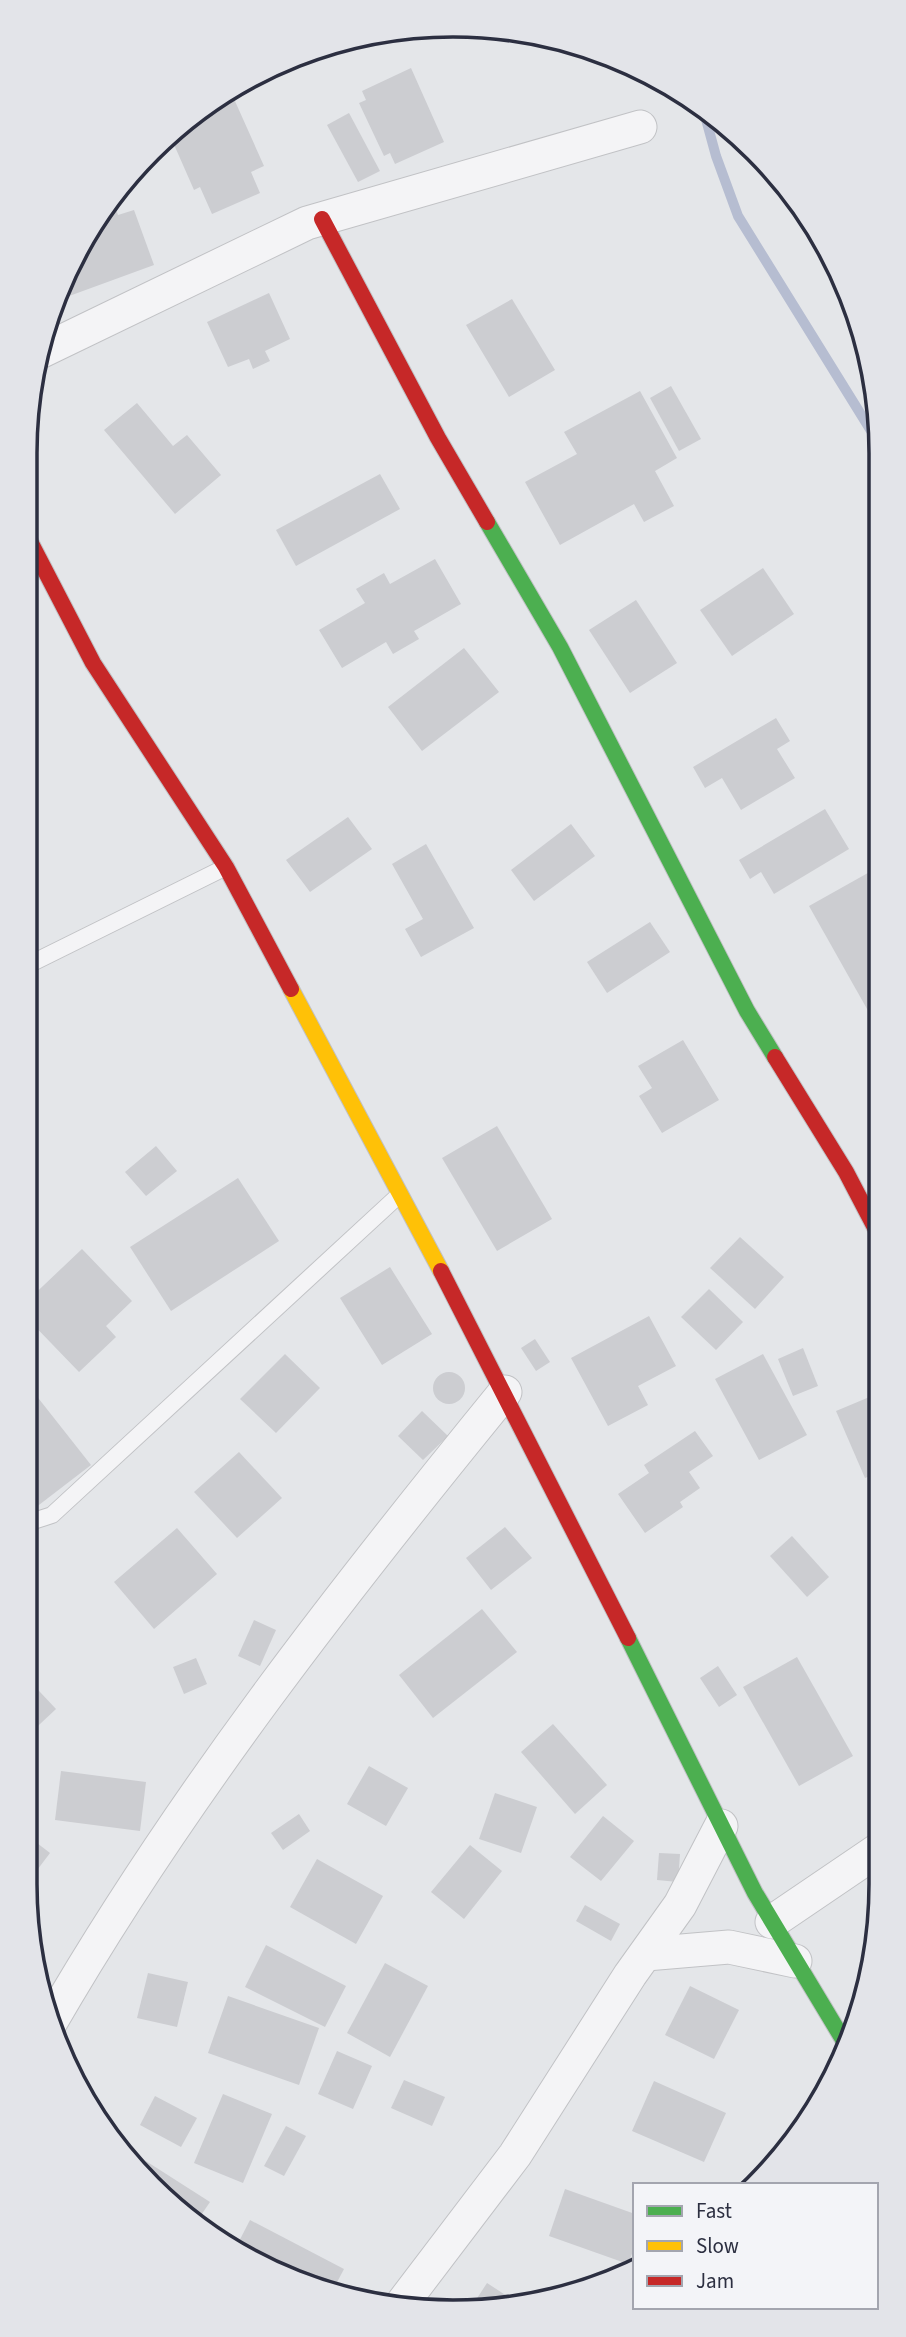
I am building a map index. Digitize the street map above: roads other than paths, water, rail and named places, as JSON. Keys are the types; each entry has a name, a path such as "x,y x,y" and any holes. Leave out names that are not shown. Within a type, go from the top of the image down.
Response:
{"street":[{"path":"50,348 307,223 640,127"},
{"path":"322,219 438,438 560,647 747,1011 846,1172 869,1216"},
{"path":"37,555 93,663 226,867 398,1196 505,1392 721,1826 772,1922 841,2036"},
{"path":"57,2012 192,1799 405,1515 505,1392"},
{"path":"407,2298 515,2155 680,1905 721,1826"},
{"path":"772,1922 869,1856"},
{"path":"646,1954 729,1947 795,1961"}],"lane":[{"path":"37,961 226,867"},
{"path":"37,1519 52,1514 398,1196"}],"waterway":[{"path":"707,124 738,216 868,426"}]}
